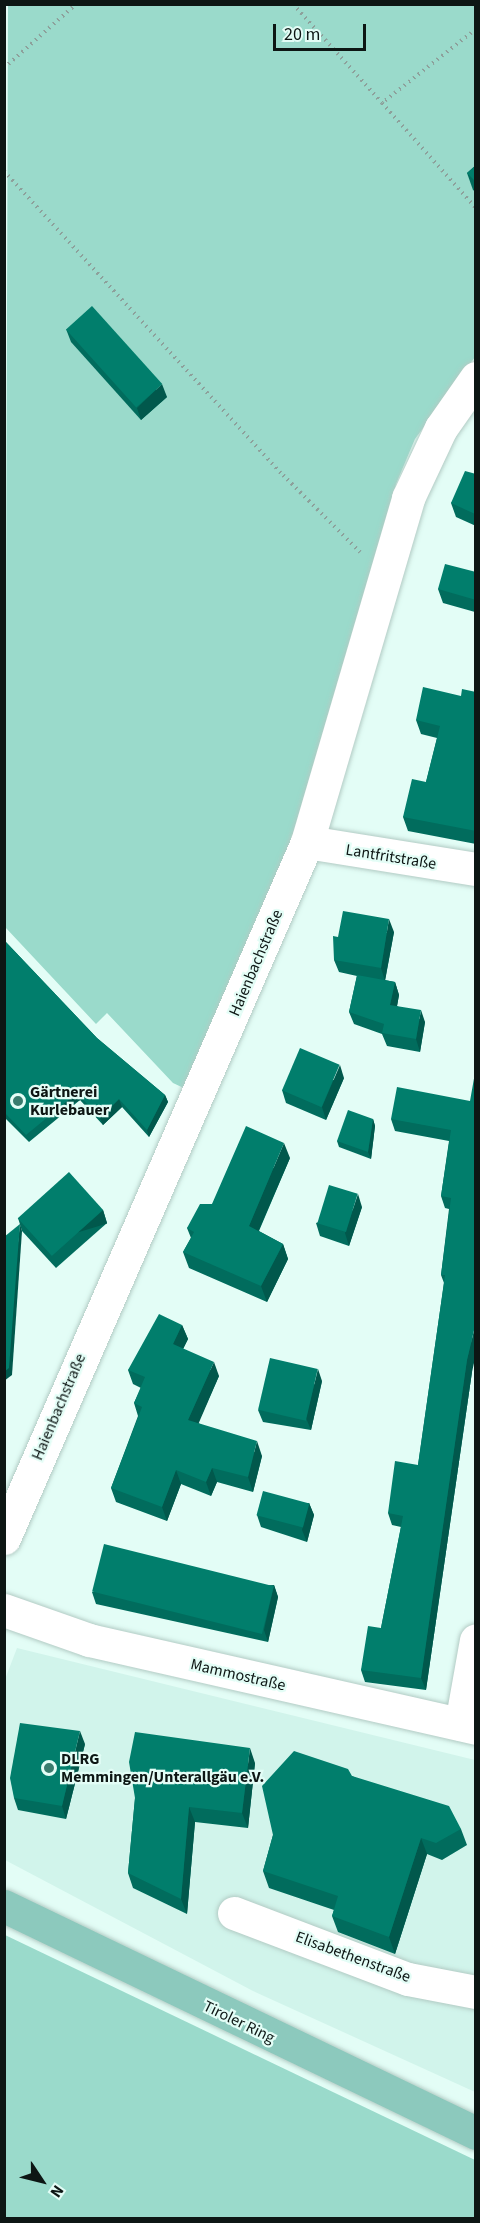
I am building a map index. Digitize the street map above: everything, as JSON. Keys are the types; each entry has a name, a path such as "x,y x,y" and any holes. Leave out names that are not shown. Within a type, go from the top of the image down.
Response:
{"main road":[{"name":"Tiroler Ring","path":"4,1906 476,2133"}],"street":[{"name":"Haienbachstraße","path":"4,1538 307,842 408,498 441,428 476,378"},
{"name":"Lantfritstraße","path":"307,842 476,869"},
{"name":"Mammostraße","path":"4,1610 99,1642 468,1726"},
{"path":"468,1726 476,1640"},
{"name":"Elisabethenstraße","path":"234,1913 408,1979 476,1992"}],"path":[{"path":"4,68 76,4"},
{"path":"292,4 476,208"},
{"path":"382,103 476,29"},
{"path":"4,171 334,529 386,571"}],"shaded area":[{"path":"17,1648 475,1760 475,2092 253,1991 5,1860 4,1682"}],"green space":[{"path":"8,4 475,5 475,357 415,439 396,484 299,825 188,1090 173,1083 107,1013 96,1024 5,927"},
{"path":"5,1935 475,2160 475,2218 5,2218"}],"building":[{"path":"476,165 476,182 467,173"},
{"path":"92,306 162,384 136,407 66,329"},
{"path":"465,471 476,474 475,514 451,503"},
{"path":"445,564 476,572 476,600 438,589"},
{"path":"423,687 461,696 462,689 476,692 476,831 403,817 412,779 426,782 440,726 416,720"},
{"path":"343,911 389,919 381,968 334,960 333,936 338,937"},
{"path":"4,940 97,1038 165,1095 147,1130 119,1099 100,1118 77,1093 26,1135 4,1112"},
{"path":"357,975 395,982 390,1005 421,1010 416,1039 382,1033 384,1024 349,1012"},
{"path":"300,1048 340,1065 322,1107 282,1090"},
{"path":"476,1067 476,1322 467,1360 421,1678 361,1670 368,1626 381,1628 403,1516 388,1513 395,1461 418,1465 445,1275 441,1275 451,1198 441,1196 451,1130 391,1119 397,1087 470,1101"},
{"path":"348,1110 373,1119 368,1152 337,1141"},
{"path":"246,1126 284,1143 249,1226 283,1244 261,1286 183,1252 194,1232 187,1228 200,1204 212,1204"},
{"path":"69,1172 103,1210 52,1256 18,1218"},
{"path":"329,1185 358,1194 346,1232 317,1223"},
{"path":"20,1224 9,1368 4,1372 4,1237"},
{"path":"159,1314 182,1325 173,1344 214,1362 188,1420 257,1441 248,1477 212,1468 206,1482 176,1470 162,1507 111,1488 142,1407 134,1403 145,1377 128,1370"},
{"path":"270,1358 318,1369 306,1421 258,1410"},
{"path":"263,1491 309,1503 303,1528 257,1515"},
{"path":"104,1544 274,1586 262,1634 92,1592"},
{"name":"DLRG Memmingen/Unterallgäu e.V.","path":"20,1723 80,1731 62,1806 14,1798 10,1778"},
{"path":"135,1732 250,1748 242,1813 189,1807 181,1899 128,1873 135,1798 129,1762"},
{"path":"294,1751 348,1769 352,1776 449,1806 461,1829 436,1843 421,1838 389,1937 332,1916 338,1896 263,1871 273,1835 262,1786"}],"place":[{"name":"Gärtnerei Kurlebauer","path":"18,1101"},
{"name":"DLRG Memmingen/Unterallgäu e.V.","path":"49,1768"}]}
